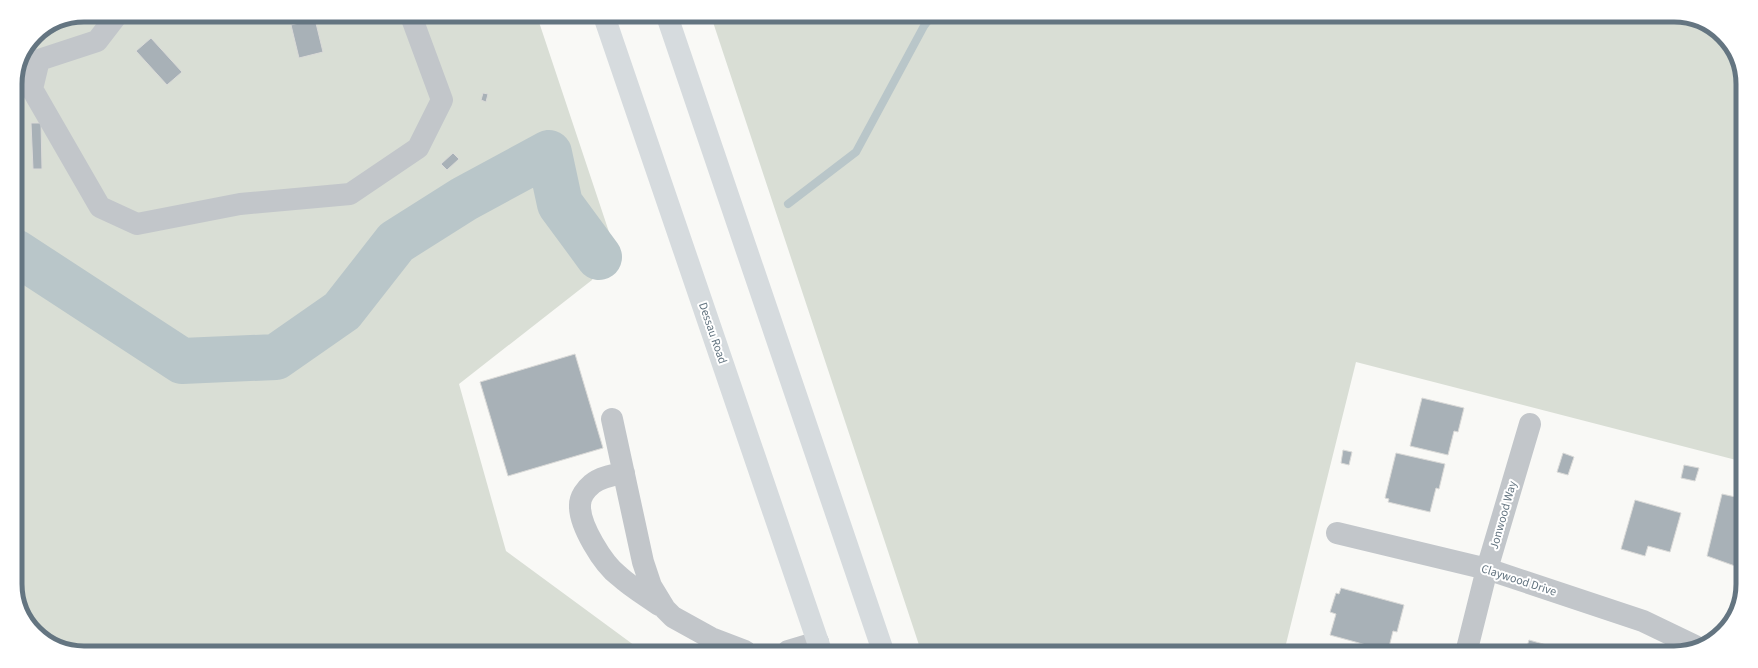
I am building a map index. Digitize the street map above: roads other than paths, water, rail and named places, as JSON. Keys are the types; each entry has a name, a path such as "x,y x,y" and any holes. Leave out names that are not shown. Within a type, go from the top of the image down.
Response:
{"main road":[{"name":"Dessau Road","path":"606,22 819,646"},
{"path":"669,22 881,646"}],"street":[{"path":"112,22 97,41 39,60 32,89 100,207 137,224 240,204 350,194 418,148 442,100 413,22"},
{"path":"612,419 643,562 651,586 665,609 673,618 711,638 732,646"},
{"name":"Jonwood Way","path":"1468,646 1487,569 1530,424"},
{"path":"624,473 592,484 582,497 580,504 581,512 592,542 611,569 618,576 665,609"},
{"name":"Claywood Drive","path":"1337,533 1487,569 1643,621 1690,644"}],"waterway":[{"path":"788,204 856,152 927,22"},
{"path":"22,257 182,361 276,357 342,311 396,242 464,199 549,153 560,204 599,257"}]}
